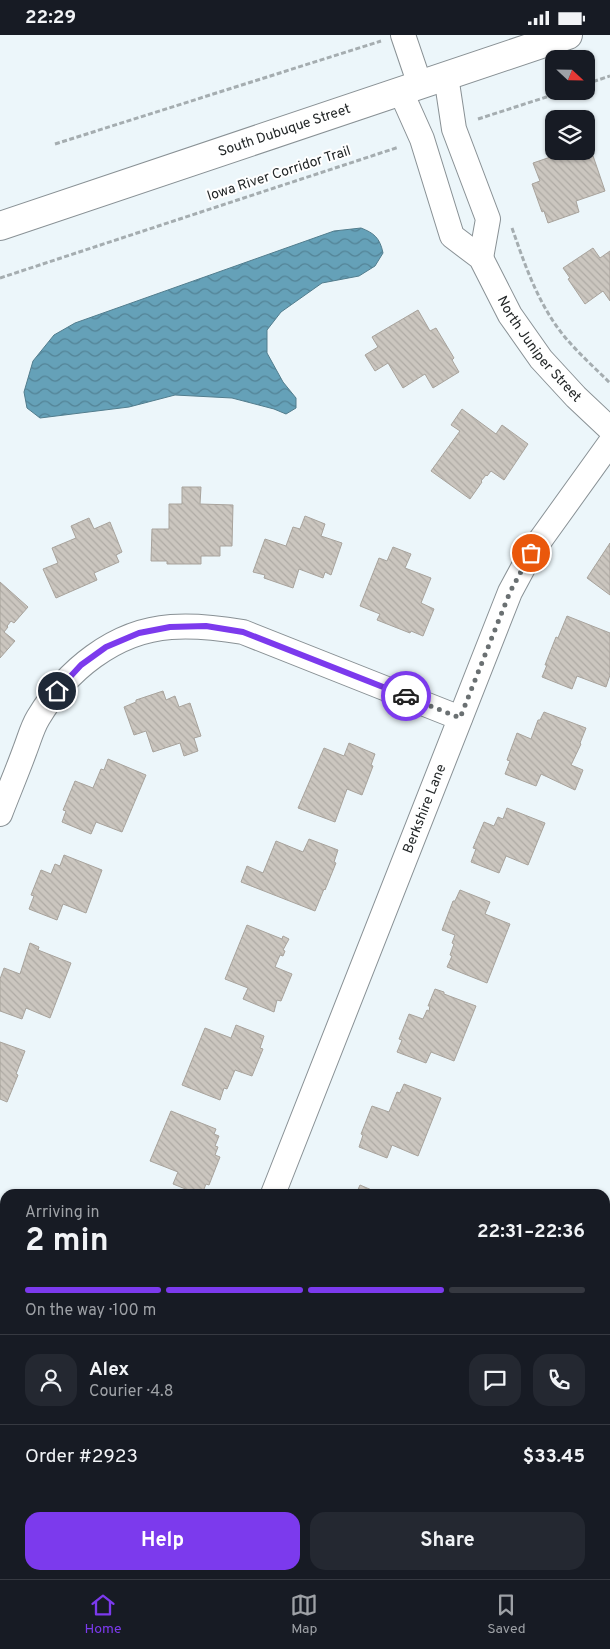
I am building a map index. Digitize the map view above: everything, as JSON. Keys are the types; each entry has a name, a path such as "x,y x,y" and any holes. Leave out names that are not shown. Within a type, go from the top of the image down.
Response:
{"main road":[{"name":"South Dubuque Street","path":"0,225 568,35"}],"street":[{"name":"North Juniper Street","path":"396,37 411,88 422,139 452,236 481,258 510,315 540,359 610,429"},
{"path":"446,76 454,129 488,219 481,258"},
{"name":"Berkshire Lane","path":"275,1189 514,584 531,553 610,443"},
{"path":"0,814 37,719 57,691 81,665 106,647 147,631 170,627 206,626 243,632 460,718"}],"path":[{"path":"55,144 396,37"},
{"path":"595,81 610,76"},
{"path":"454,129 545,98"},
{"name":"Iowa River Corridor Trail","path":"0,278 422,139"},
{"path":"511,224 525,264 544,307 564,336 610,383"}],"water":[{"path":"361,228 373,234 380,243 383,253 375,266 359,276 322,283 281,312 267,330 267,353 283,382 296,398 296,408 286,414 232,398 175,395 129,407 40,418 27,408 24,392 33,361 54,335 75,323 334,231"}],"building":[{"path":"545,159 594,160 605,191 576,201 579,212 548,223 532,184 540,181 533,163"},
{"path":"593,248 600,258 610,251 610,301 603,291 585,304 563,268"},
{"path":"418,310 430,331 436,328 454,358 452,360 459,372 433,388 425,374 403,388 388,363 375,371 365,355 378,347 372,337"},
{"path":"462,409 496,434 502,425 528,444 504,480 491,471 481,481 470,499 431,471 460,431 451,425"},
{"path":"182,487 201,487 200,504 233,505 232,546 220,546 220,556 201,556 201,564 167,564 167,561 151,561 152,529 169,529 169,504 182,504"},
{"path":"305,516 325,524 321,536 342,543 331,575 325,572 323,578 299,569 293,588 264,578 265,575 253,572 265,539 286,546 293,527 300,529"},
{"path":"89,518 94,529 110,522 122,552 116,555 119,562 94,573 97,580 56,598 43,569 58,563 52,548 76,538 71,526"},
{"path":"610,543 610,595 587,578"},
{"path":"393,547 411,554 405,568 431,578 421,603 434,609 423,636 377,620 380,614 360,606 379,558 387,561"},
{"path":"0,582 28,607 14,623 11,621 7,626 4,632 15,641 0,658"},
{"path":"567,616 610,633 610,675 606,687 577,676 572,689 542,677 556,637 558,638"},
{"path":"163,691 166,700 175,696 179,707 190,703 201,736 194,738 198,751 184,756 180,743 153,752 146,731 134,735 124,707 136,702 136,700"},
{"path":"544,712 586,728 571,765 583,770 575,790 541,774 536,786 505,774 510,761 507,760 517,733 531,739 538,720 540,720"},
{"path":"349,743 375,754 371,765 373,766 362,795 347,789 335,822 298,808 324,748 344,756"},
{"path":"108,759 146,775 122,832 96,822 91,834 62,822 66,811 63,810 75,781 93,788 101,769 104,770"},
{"path":"507,808 545,823 528,865 506,856 499,873 471,862 476,849 473,848 484,822 494,826 498,817 503,819"},
{"path":"309,839 338,850 334,862 336,863 315,911 241,882 247,866 263,873 276,841 303,852"},
{"path":"64,855 102,870 86,913 63,904 57,920 29,909 34,896 31,895 41,870 51,874 55,864 60,866"},
{"path":"460,890 490,902 485,914 510,924 487,983 447,967 452,956 450,955 455,935 442,930 453,901 455,901"},
{"path":"247,925 282,939 283,936 289,939 283,950 285,951 283,956 280,955 275,967 292,974 281,1001 277,1000 274,1012 243,999 248,988 225,979"},
{"path":"30,943 39,947 38,950 71,963 50,1018 26,1008 22,1019 0,1011 0,979 4,968 20,974"},
{"path":"435,989 476,1006 454,1061 431,1052 426,1063 397,1052 402,1040 399,1039 409,1014 423,1019 427,1010 429,1011 430,1006 428,1006"},
{"path":"236,1025 264,1036 260,1048 263,1049 252,1076 235,1070 227,1089 224,1088 220,1100 182,1085 205,1028 231,1038"},
{"path":"0,1042 25,1051 7,1102 0,1099"},
{"path":"404,1084 441,1098 418,1156 392,1145 387,1158 359,1147 363,1135 361,1134 372,1106 389,1112 397,1092 400,1093"},
{"path":"171,1111 216,1129 214,1134 219,1136 215,1146 218,1147 215,1155 220,1157 209,1185 206,1184 204,1189 186,1189 173,1184 178,1172 150,1161"},
{"path":"360,1185 369,1189 358,1189"}],"way so far":[{"path":"406,696 460,718 510,592 531,553"}],"route":[{"path":"57,691 81,665 106,647 139,633 170,627 206,626 243,632 406,696"}]}
